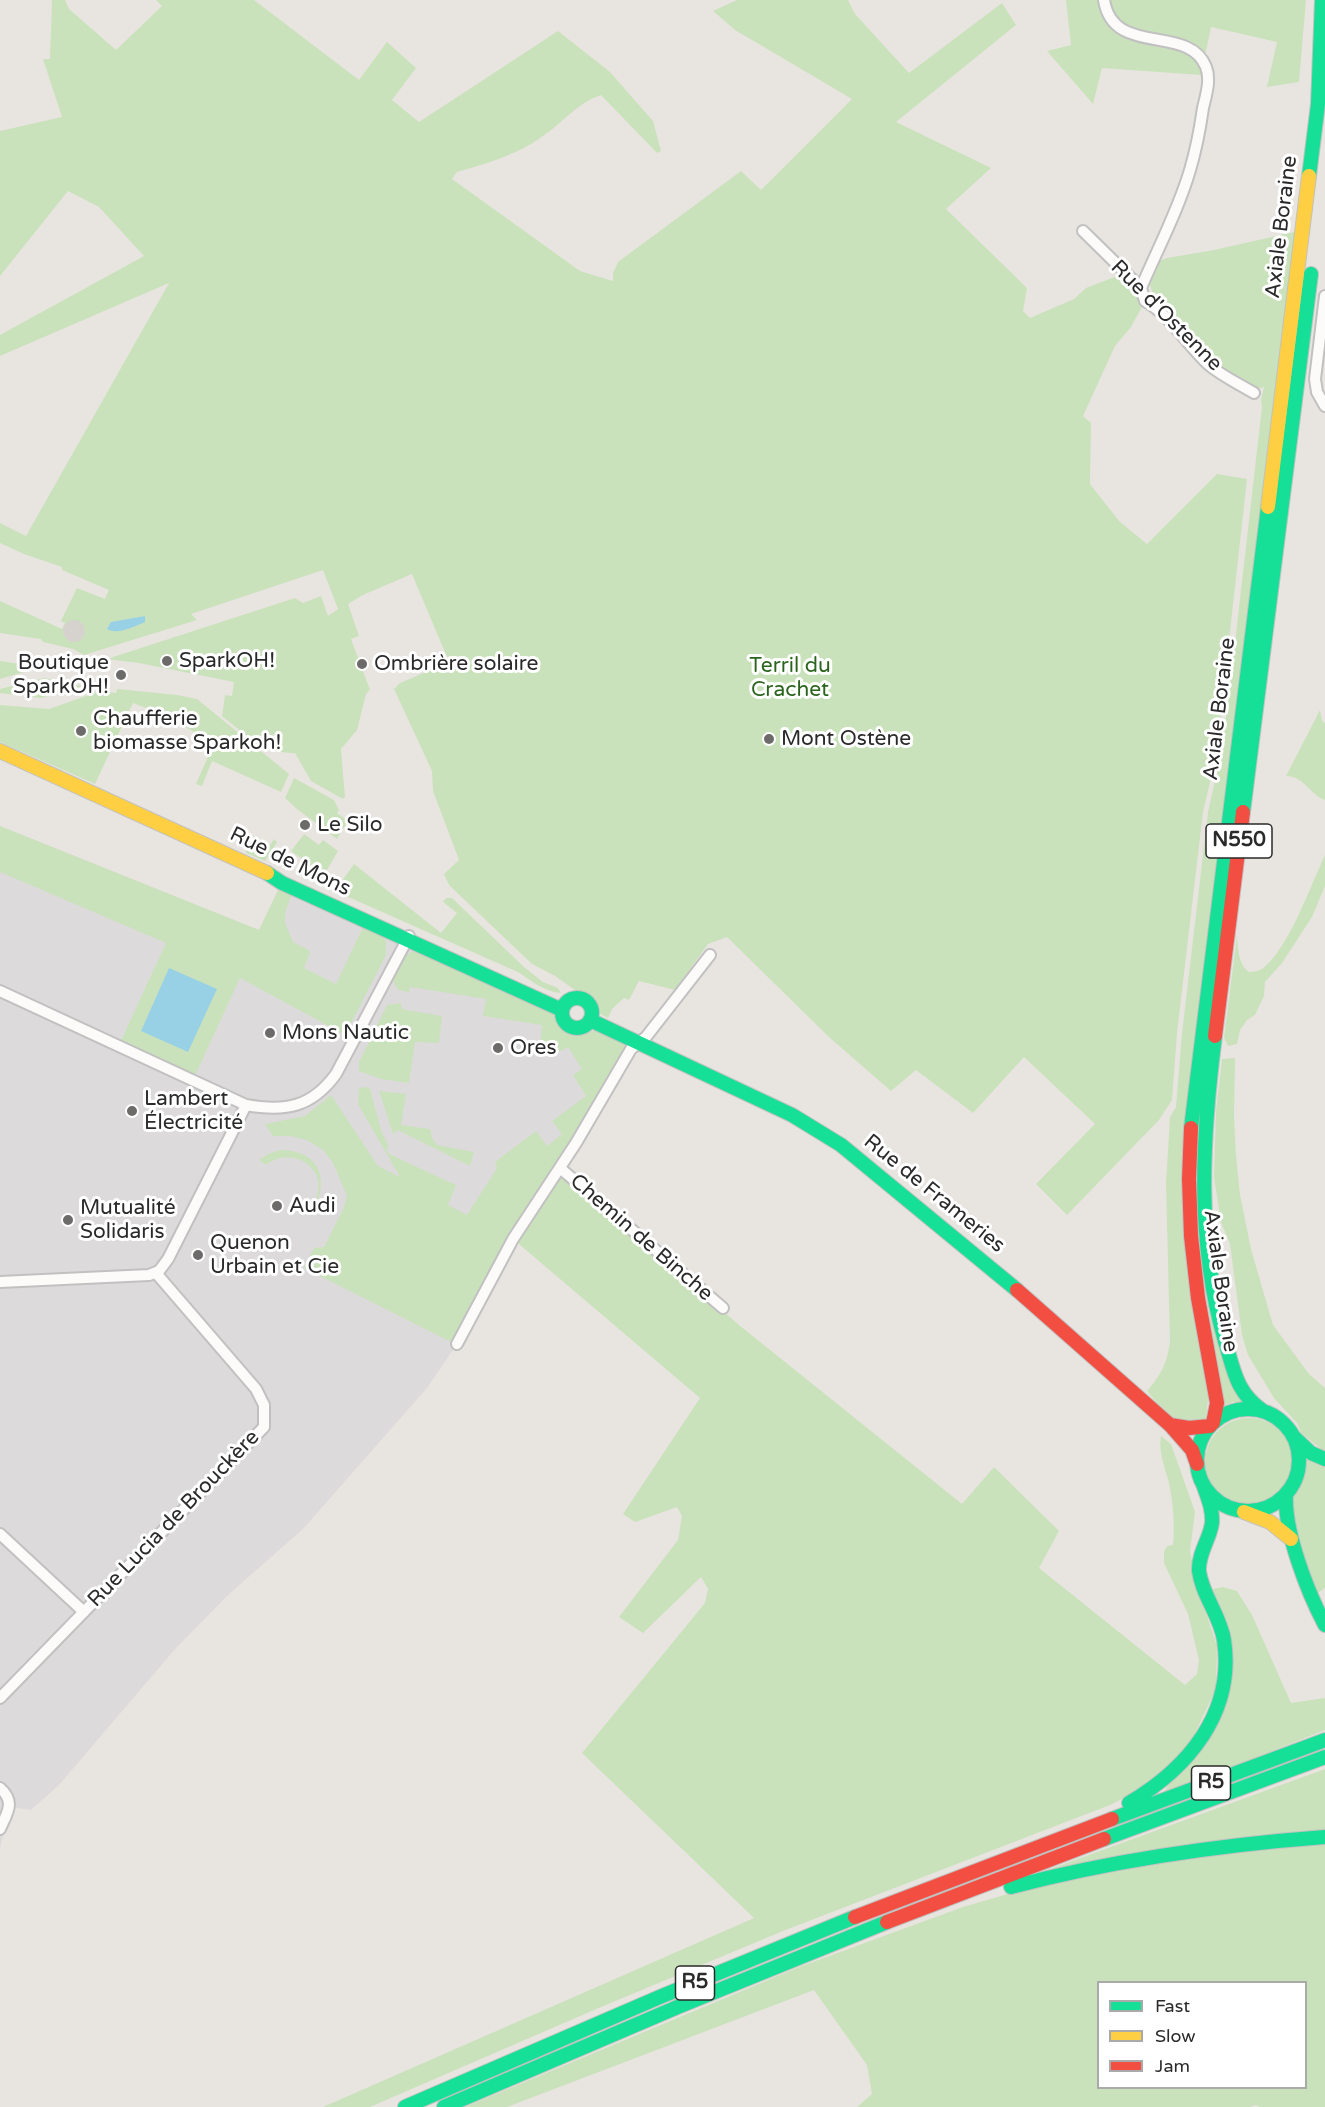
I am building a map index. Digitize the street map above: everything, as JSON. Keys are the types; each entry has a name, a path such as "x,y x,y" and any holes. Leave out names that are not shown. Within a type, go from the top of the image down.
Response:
{"main road":[{"name":"Axiale Boraine","path":"1263,1411 1245,1396 1221,1326 1205,1229 1203,1155 1208,1086 1306,261 1305,215 1318,104 1322,0"},
{"name":"Axiale Boraine","path":"1321,191 1325,158"},
{"name":"Axiale Boraine","path":"1212,1424 1217,1403 1198,1298 1191,1236 1189,1179 1191,1121 1306,261"},
{"name":"Rue de Mons","path":"0,751 282,882 351,910 564,1006"},
{"path":"576,997 587,1001 592,1011 590,1020 585,1026 573,1028 565,1023 564,1006 576,997"},
{"path":"590,1020 639,1043"},
{"name":"Rue de Frameries","path":"639,1043 792,1114 841,1145 1014,1287 1170,1425 1192,1450 1197,1464"},
{"path":"1170,1425 1190,1428 1212,1424 1242,1409 1263,1411 1282,1421 1311,1453 1325,1459"},
{"path":"1096,1826 1117,1810 1144,1796 1165,1781 1197,1747 1217,1710 1226,1664 1224,1639 1217,1613 1200,1576 1201,1551 1212,1523 1211,1511 1197,1464 1200,1444 1212,1424"},
{"path":"1244,1512 1271,1507 1286,1495 1297,1478 1299,1468 1295,1438"},
{"path":"1204,1487 1221,1504 1266,1519 1292,1539"},
{"path":"1286,1495 1286,1518 1292,1539 1309,1595 1325,1625"},
{"name":"R5","path":"405,2107 620,2013 816,1932 1325,1740"},
{"name":"R5","path":"444,2107 628,2027 930,1905 1325,1758"},
{"path":"930,1905 950,1905 1035,1880 1130,1860 1241,1844 1325,1837"}],"street":[{"path":"1104,0 1109,20 1121,29 1195,51 1207,69 1208,81 1190,172 1141,288"},
{"name":"Rue d'Ostenne","path":"1083,231 1141,288 1145,301 1167,319 1211,366 1254,393"},
{"path":"1325,296 1315,379 1317,392 1325,406"},
{"path":"0,991 246,1106 262,1108 296,1106 311,1100 326,1087 336,1074 409,937"},
{"name":"Chemin de Binche","path":"457,1344 513,1239 560,1168 631,1049 639,1043 710,955"},
{"path":"0,1282 156,1273 168,1259 246,1106"},
{"name":"Chemin de Binche","path":"560,1168 723,1308"},
{"name":"Rue Lucia de Brouckère","path":"0,1698 264,1427 264,1405 256,1389 156,1273"},
{"path":"0,1534 84,1612"},
{"path":"0,1788 8,1794 10,1807 0,1829"}],"shaded area":[{"path":"74,620 82,623 85,631 82,639 74,642 66,639 63,631 66,623"},
{"path":"0,826 259,930 280,886 554,1014 561,1027 568,1031 624,1044 511,1237 457,1344 427,1388 303,1529 228,1595 176,1648 59,1785 31,1810 10,1807 0,1848"}],"green space":[{"name":"Terril du Crachet","path":"52,0 65,0 69,9 116,50 162,6 156,0 254,0 359,80 387,42 416,68 392,100 419,122 558,31 610,72 653,121 661,151 657,153 601,95 592,98 533,143 491,162 457,172 452,179 580,271 613,281 613,273 618,262 741,171 761,190 852,99 735,30 713,11 737,0 848,0 855,14 909,73 1002,3 1016,25 896,122 991,168 946,209 1027,288 1023,311 1030,318 1074,299 1086,288 1125,273 1145,301 1131,327 1115,346 1083,416 1091,423 1090,484 1119,521 1147,544 1217,474 1247,479 1216,757 1203,812 1177,1033 1172,1100 1159,1120 1067,1215 1036,1184 1095,1124 1024,1057 973,1113 916,1070 891,1091 830,1038 727,937 708,944 675,990 639,981 629,1000 624,998 612,1009 608,1018 597,1012 592,1000 586,994 575,990 532,964 449,885 444,874 459,860 433,791 432,771 394,689 400,683 449,662 412,574 348,604 359,636 351,639 370,690 366,694 357,730 341,749 345,797 343,799 311,781 295,753 274,749 258,735 253,741 222,716 225,695 232,696 234,682 107,659 295,598 303,603 321,596 328,616 338,609 323,570 191,614 197,620 84,655 73,649 43,642 41,639 0,633 0,601 62,629 65,623 61,621 77,588 105,599 109,590 62,570 62,567 0,543 0,523 26,536 169,283 0,356 0,335 144,256 99,207 68,191 0,276 0,131 62,117 43,59 50,59"},
{"path":"1066,0 1306,0 1299,82 1267,87 1277,42 1211,27 1201,75 1102,68 1093,104 1047,51 1071,45"},
{"path":"1303,230 1193,1095 1209,1390 1206,1419 1178,1423 1166,1414 1147,1391 1163,1368 1170,1341 1166,1184 1170,1117 1176,1107 1182,1033 1208,812 1220,758 1229,695 1264,387 1256,389 1222,374 1155,301 1149,282 1159,261 1167,258"},
{"path":"0,661 41,667 0,679"},
{"path":"44,678 83,686 41,698 0,693 0,689"},
{"path":"117,689 197,699 289,774 281,792 212,761 202,786 196,784 214,743 164,715 133,703 95,784 0,742 0,705 49,709 100,691 116,693"},
{"path":"1320,710 1322,721 1325,723 1325,800 1298,779 1286,776"},
{"path":"294,778 334,800 339,810 337,813 348,821 337,839 285,798"},
{"path":"0,826 259,930 280,886 293,892 285,921 293,942 309,950 304,968 336,984 364,925 382,933 386,942 386,955 345,1035 240,978 193,1080 119,1045 166,943 0,872"},
{"path":"247,833 264,841 269,847 274,839 277,842 265,861 246,853"},
{"path":"304,834 319,845 323,840 338,851 324,875 291,851"},
{"path":"1325,855 1325,886 1312,917 1282,963 1265,982 1264,996 1255,1015 1247,1020 1240,1030 1237,1044 1228,1046 1224,1038 1237,935 1239,955 1245,969 1249,972 1262,969 1272,959 1290,932"},
{"path":"354,864 441,933 457,913 443,902 446,898 452,898 524,967 543,982 558,988 561,993 545,989 520,973 337,892 339,885"},
{"path":"417,950 554,1014 567,1029 598,1032 626,1045 627,1049 511,1238 453,1343 304,1268 314,1248 324,1247 347,1196 333,1163 323,1150 307,1140 290,1136 273,1136 265,1124 305,1116 331,1095 378,1166 400,1177 358,1104 359,1088 368,1087 389,1154 456,1185 448,1205 467,1215 497,1168 495,1162 536,1131 547,1146 562,1134 552,1121 586,1096 573,1075 582,1069 568,1047 555,1054 552,1046 540,1044 542,1025 483,1016 486,999 410,987 409,992 398,990 393,981 398,966 407,955"},
{"path":"401,1003 401,1008 406,1010 442,1016 439,1043 415,1042 409,1083 381,1079 359,1071 359,1062 387,1005"},
{"path":"1235,1058 1236,1155 1240,1195 1251,1249 1273,1325 1309,1374 1325,1388 1325,1452 1301,1433 1297,1423 1274,1398 1248,1355 1242,1335 1230,1244 1221,1222 1214,1177 1216,1111 1222,1059"},
{"path":"379,1091 406,1094 401,1125 430,1129 437,1145 474,1152 470,1166 398,1130 393,1134"},
{"path":"280,1150 303,1154 316,1166 321,1184 316,1206 314,1204 319,1183 310,1166 303,1161 288,1158 280,1158 266,1165 259,1160"},
{"path":"560,1168 739,1325 962,1504 994,1467 1059,1531 1039,1568 1185,1685 1197,1674 1199,1660 1188,1614 1164,1563 1164,1552 1167,1546 1173,1545 1174,1521 1169,1483 1161,1454 1161,1436 1171,1444 1195,1512 1190,1551 1197,1585 1217,1646 1216,1689 1188,1748 1140,1790 1110,1805 783,1931 370,2107 323,2107 754,1918 582,1753 705,1603 708,1589 701,1577 643,1633 619,1617 678,1540 682,1516 677,1507 635,1522 623,1514 700,1398 513,1239"},
{"path":"1201,1259 1244,1402 1233,1402 1223,1406"},
{"path":"1249,1418 1274,1425 1286,1437 1293,1462 1286,1487 1274,1499 1249,1506 1224,1499 1212,1487 1205,1462 1212,1437 1224,1425"},
{"path":"1304,1456 1325,1464 1325,1588 1318,1593 1315,1590 1299,1539 1290,1502 1301,1481"},
{"path":"1223,1587 1237,1591 1252,1615 1291,1703 1325,1698 1325,1730 1162,1795 1223,1702 1213,1589"},
{"path":"1325,1769 1325,1833 1031,1876"},
{"path":"1325,1843 1325,2107 1260,2107 1256,2105 1250,2107 857,2107 872,2094 867,2065 814,1990 507,2107 465,2107 799,1967 963,1907 1018,1891 1184,1858"}],"water":[{"path":"145,616 145,622 131,628 121,631 107,629 111,622"},
{"path":"169,968 217,989 188,1052 141,1031"}],"traffic: fast":[{"path":"1309,176 1318,104 1322,0"},
{"path":"1243,812 1311,274"},
{"path":"1191,1128 1268,507"},
{"path":"267,873 282,883 562,1010"},
{"path":"577,998 588,1002 592,1013 588,1024 577,1028 566,1024 562,1013 566,1002 577,998"},
{"path":"590,1020 792,1115 841,1145 1017,1290"},
{"path":"1215,1036 1207,1112 1204,1189 1209,1265 1225,1341 1237,1380 1247,1396 1263,1411"},
{"path":"1248,1409 1277,1417 1291,1431 1299,1460 1291,1489 1277,1503 1248,1511 1219,1503 1205,1489 1197,1460 1205,1431 1219,1417 1248,1409"},
{"path":"1295,1438 1311,1453 1325,1459"},
{"path":"1129,1803 1170,1773 1188,1755 1203,1736 1222,1691 1225,1667 1224,1640 1199,1571 1200,1558 1212,1523 1211,1509 1204,1487"},
{"path":"1286,1495 1286,1510 1298,1562 1325,1625"},
{"path":"1112,1819 1325,1740"},
{"path":"1104,1839 1325,1757"},
{"path":"1011,1887 1128,1861 1246,1844 1325,1837"},
{"path":"405,2107 662,1996 855,1917"},
{"path":"444,2107 680,2006 887,1922"}],"traffic: slow":[{"path":"1268,507 1309,176"},
{"path":"0,751 267,873"},
{"path":"1244,1512 1270,1522 1291,1539"}],"traffic: jam":[{"path":"1215,1036 1243,812"},
{"path":"1191,1128 1189,1179 1191,1236 1198,1298 1217,1403 1213,1423"},
{"path":"1017,1290 1170,1425 1192,1450 1197,1464"},
{"path":"1170,1425 1189,1428 1210,1426"},
{"path":"855,1917 1112,1819"},
{"path":"887,1922 1104,1839"}],"place":[{"name":"SparkOH!","path":"167,661"},
{"name":"Ombrière solaire","path":"362,664"},
{"name":"Boutique SparkOH!","path":"121,675"},
{"name":"Chaufferie biomasse Sparkoh!","path":"81,731"},
{"name":"Mont Ostène","path":"769,739"},
{"name":"Le Silo","path":"305,825"},
{"name":"Mons Nautic","path":"270,1033"},
{"name":"Ores","path":"498,1048"},
{"name":"Lambert Électricité","path":"132,1111"},
{"name":"Audi","path":"277,1206"},
{"name":"Mutualité Solidaris","path":"68,1220"},
{"name":"Quenon Urbain et Cie","path":"198,1255"}]}
